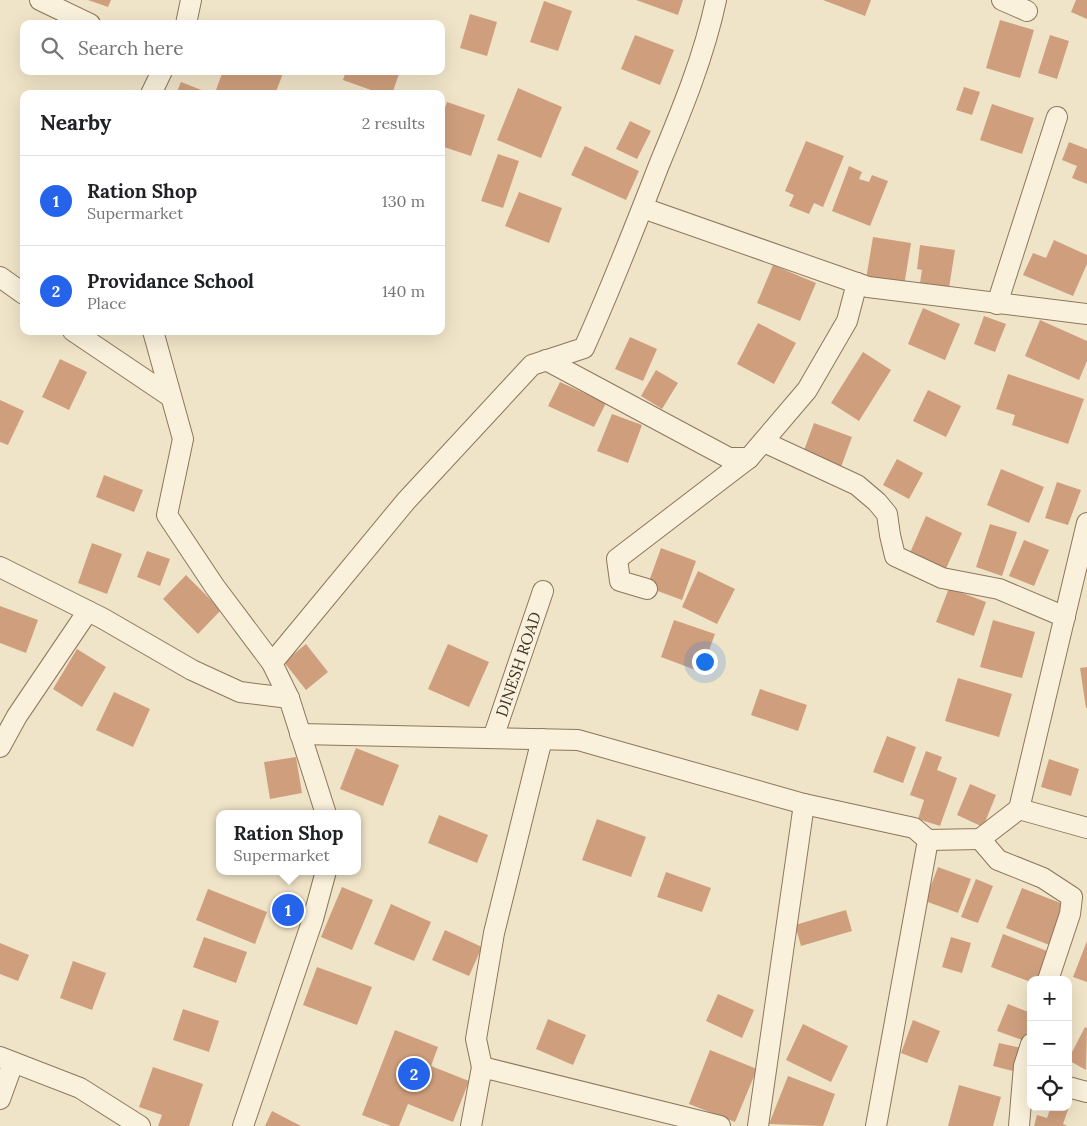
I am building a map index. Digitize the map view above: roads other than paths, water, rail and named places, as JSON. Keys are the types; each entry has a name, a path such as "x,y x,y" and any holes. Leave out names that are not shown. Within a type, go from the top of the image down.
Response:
{"street":[{"path":"40,0 82,20"},
{"path":"187,20 191,0"},
{"path":"272,663 406,501 532,365 584,348 643,208 678,117 711,25 716,0"},
{"path":"1002,0 1027,11"},
{"path":"153,90 160,75"},
{"path":"997,304 1057,117"},
{"path":"643,208 868,287 1087,314"},
{"path":"0,276 20,291"},
{"path":"647,589 620,582 617,559 749,458 764,442 807,390 847,321 857,283"},
{"path":"79,335 171,397"},
{"path":"154,335 182,439 167,515 215,587 272,663 289,698 317,779 325,810"},
{"path":"546,360 729,458 749,458"},
{"path":"764,442 857,486 877,502 887,514 895,556 942,578 999,589 1065,618"},
{"path":"300,734 578,740 804,804 914,828 928,840 980,839 1019,809 1087,523"},
{"path":"3,574 88,611 192,670 240,692 289,698"},
{"name":"DINESH ROAD","path":"493,738 543,591"},
{"path":"0,747 17,716 88,611"},
{"path":"471,1126 482,1067 476,1039 494,933 542,739"},
{"path":"758,1126 804,804"},
{"path":"1019,809 1087,828"},
{"path":"980,839 998,860 1043,878 1072,897 1070,914 1049,976"},
{"path":"876,1126 928,840"},
{"path":"243,1126 313,919 325,875"},
{"path":"0,1099 7,1060 80,1088 140,1126"},
{"path":"482,1067 720,1126"},
{"path":"1019,1126 1027,1077"},
{"path":"1072,1088 1087,1092"}],"place":[{"name":"Ration Shop","path":"288,910"},
{"name":"Providance School","path":"414,1074"}]}
